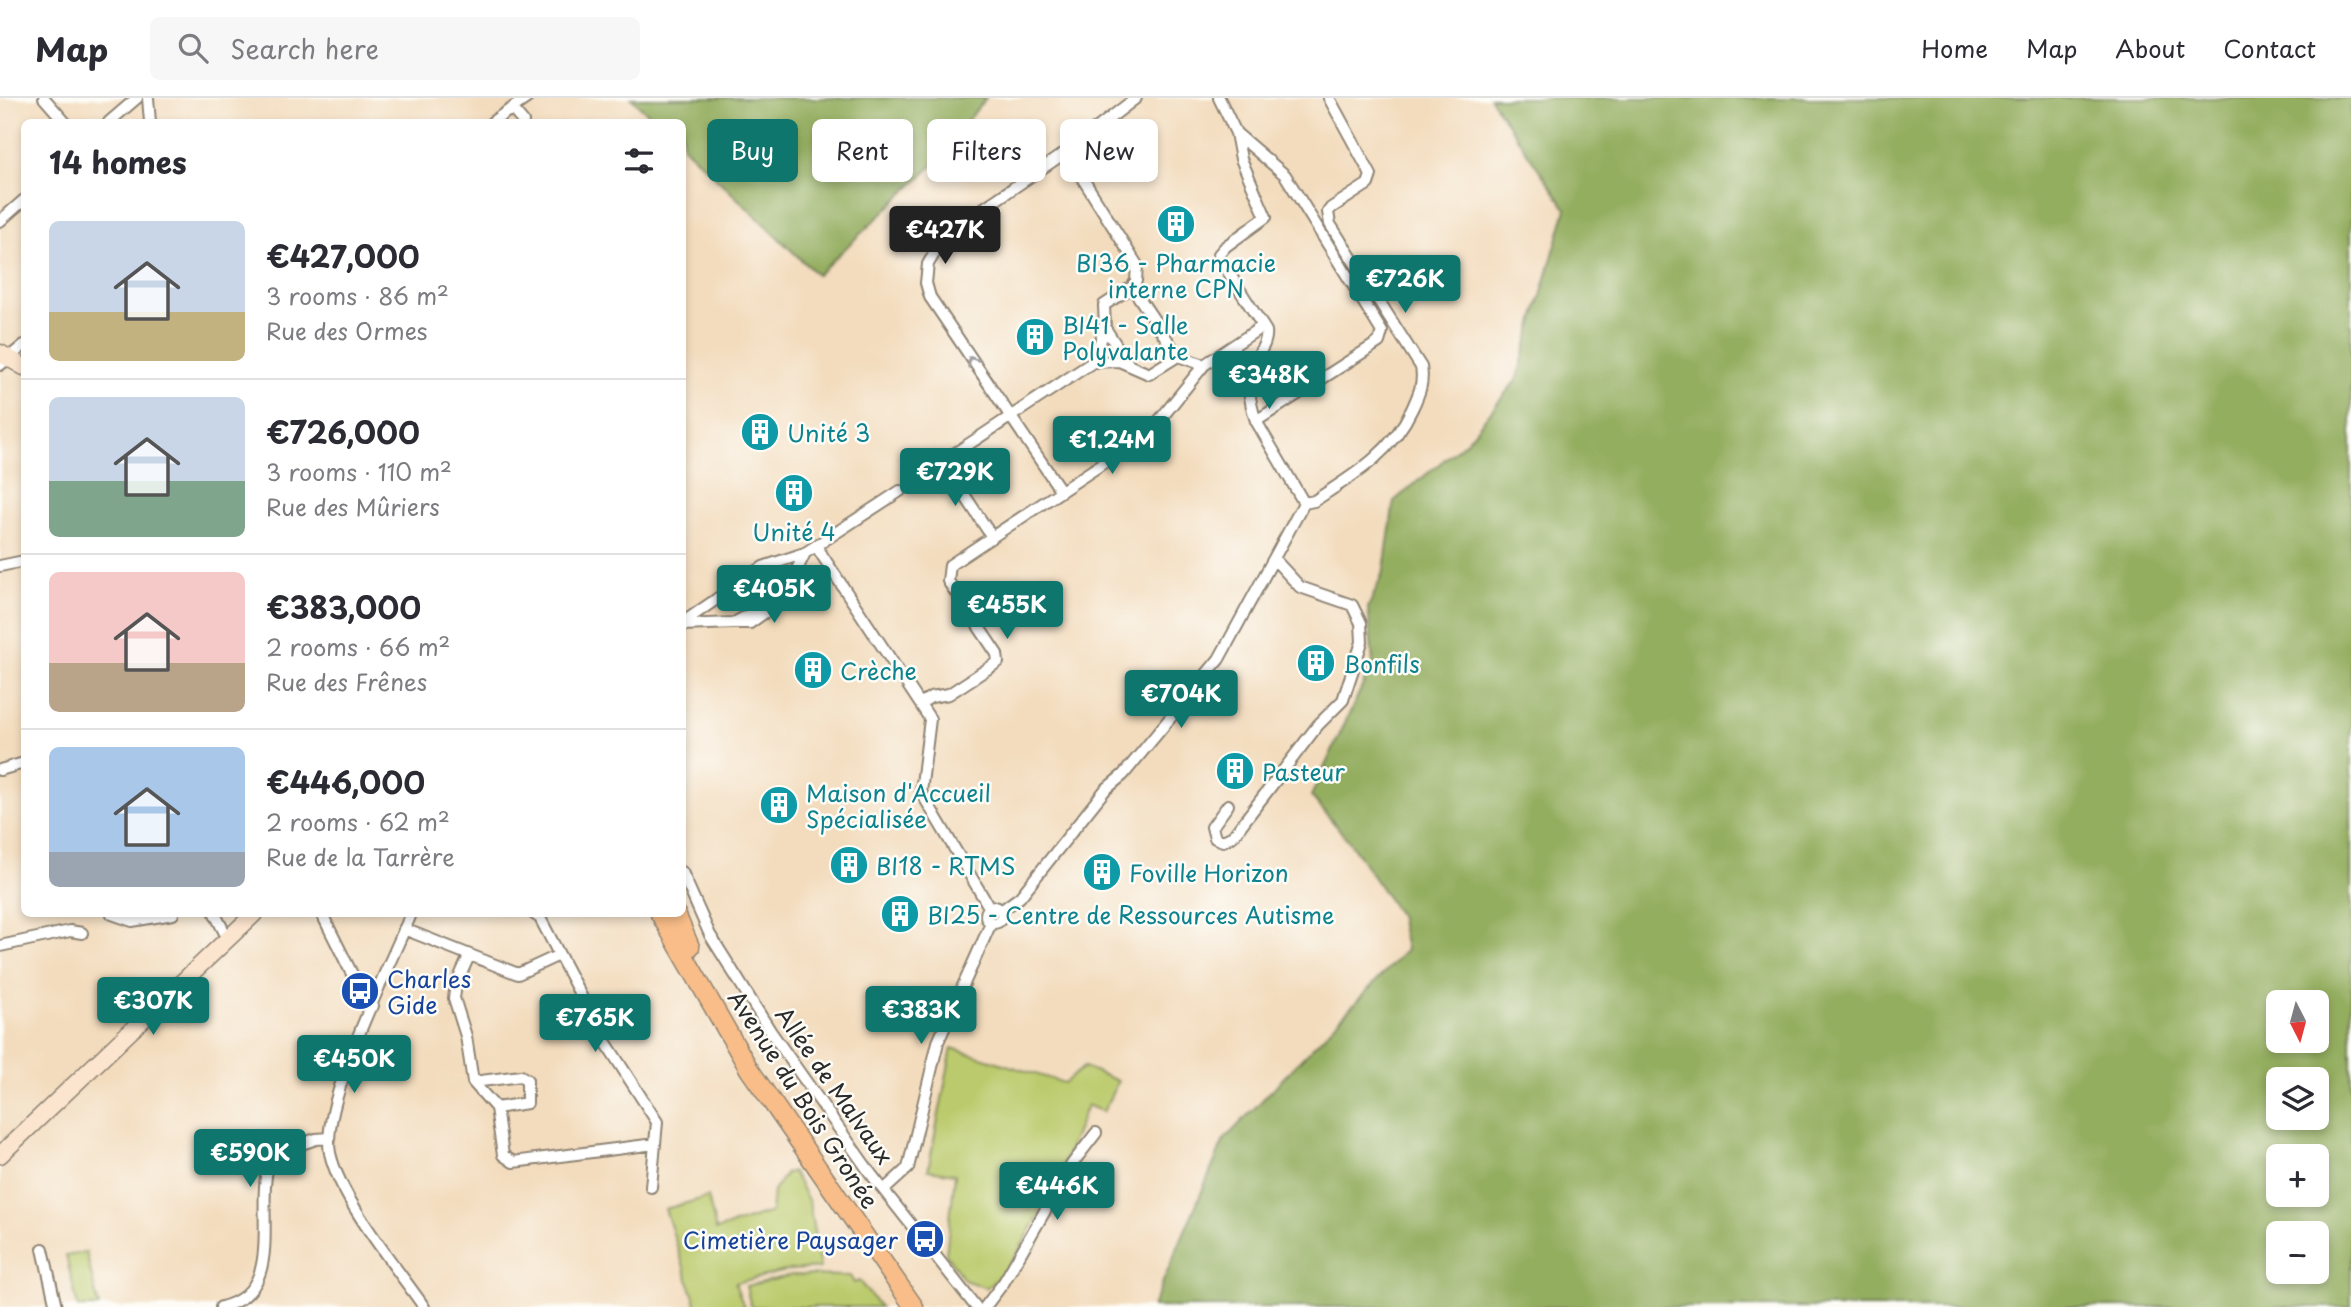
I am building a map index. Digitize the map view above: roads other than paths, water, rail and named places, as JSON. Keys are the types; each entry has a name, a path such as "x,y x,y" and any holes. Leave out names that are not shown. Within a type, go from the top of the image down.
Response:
{"main road":[{"path":"3,359 21,366"},
{"path":"0,1155 251,917"},
{"name":"Avenue du Bois Gronée","path":"662,917 749,1069 914,1307"},
{"name":"Avenue du Bois Gronée","path":"677,917 709,985 755,1063 925,1307"}],"street":[{"path":"44,98 62,119"},
{"path":"112,119 137,98"},
{"path":"148,98 150,119"},
{"path":"497,119 527,98"},
{"path":"1109,119 1136,98"},
{"path":"1219,98 1236,133 1241,159 1266,217 1219,254 1267,336 1254,363 1249,386 1256,421 1304,503"},
{"path":"1304,503 1314,501 1373,463 1402,428 1423,379 1421,367 1330,224 1328,212 1368,184 1371,175 1329,98"},
{"path":"512,109 520,119"},
{"path":"1236,133 1285,175 1382,332 1380,341 1256,421"},
{"path":"1060,156 946,234 928,264 926,283 930,298 1060,491"},
{"path":"1085,182 1138,265 1136,281 1132,287 1104,305 1105,328 1093,362"},
{"path":"0,221 21,204"},
{"path":"1132,287 1178,356 1204,365"},
{"path":"921,703 931,697 949,694 998,662 997,654 947,578 950,565 1150,432 1204,365 1263,326"},
{"path":"1105,328 1129,365"},
{"path":"3,359 21,347"},
{"path":"910,483 1093,362 1119,361 1149,374 1178,356"},
{"path":"943,462 992,537"},
{"path":"686,621 763,567 805,553 900,491"},
{"path":"884,1190 908,1168 939,1042 991,923 1000,920 1001,911 1020,897 1105,790 1123,775 1219,659 1304,503"},
{"path":"816,546 921,703 931,727 921,777 921,792 989,907"},
{"path":"686,624 734,623 789,586 805,553"},
{"path":"1228,805 1212,828 1215,838 1223,841 1233,836 1318,725 1343,700 1362,642 1361,623 1352,605 1300,587 1275,560"},
{"path":"0,566 21,562"},
{"path":"0,770 21,764"},
{"name":"Allée de Malvaux","path":"686,880 727,964 884,1190 976,1307"},
{"path":"989,907 994,906 1001,911"},
{"path":"989,907 985,916 991,923"},
{"path":"121,917 132,921 155,917"},
{"path":"217,917 228,939"},
{"path":"324,917 364,998 373,1006"},
{"path":"410,917 335,1097 329,1138 334,1166 345,1189 424,1307"},
{"path":"538,917 557,956 615,1058 655,1119 651,1187"},
{"path":"404,929 518,974 557,956"},
{"path":"0,946 70,931 82,933"},
{"path":"469,956 456,985 454,998 466,1036 473,1082 496,1108 503,1155 513,1162 654,1144"},
{"path":"473,1082 520,1076 527,1080 527,1103 496,1108"},
{"path":"985,1307 1004,1282 1079,1153 1096,1133"},
{"path":"221,1307 240,1301 260,1276 267,1183 272,1154 316,1139 329,1138"},
{"path":"43,1249 56,1307"}],"place":[{"name":"BI36 - Pharmacie interne CPN","path":"1176,224"},
{"name":"BI41 - Salle Polyvalante","path":"1035,337"},
{"name":"Unité 3","path":"760,432"},
{"name":"Unité 4","path":"794,493"},
{"name":"Bonfils","path":"1316,663"},
{"name":"Crèche","path":"813,670"},
{"name":"Pasteur","path":"1235,771"},
{"name":"Maison d'Accueil Spécialisée","path":"779,805"},
{"name":"BI18 - RTMS","path":"849,865"},
{"name":"Foville Horizon","path":"1102,872"},
{"name":"BI25 - Centre de Ressources Autisme","path":"900,914"},
{"name":"Charles Gide","path":"360,991"},
{"name":"Cimetière Paysager","path":"925,1239"}]}
